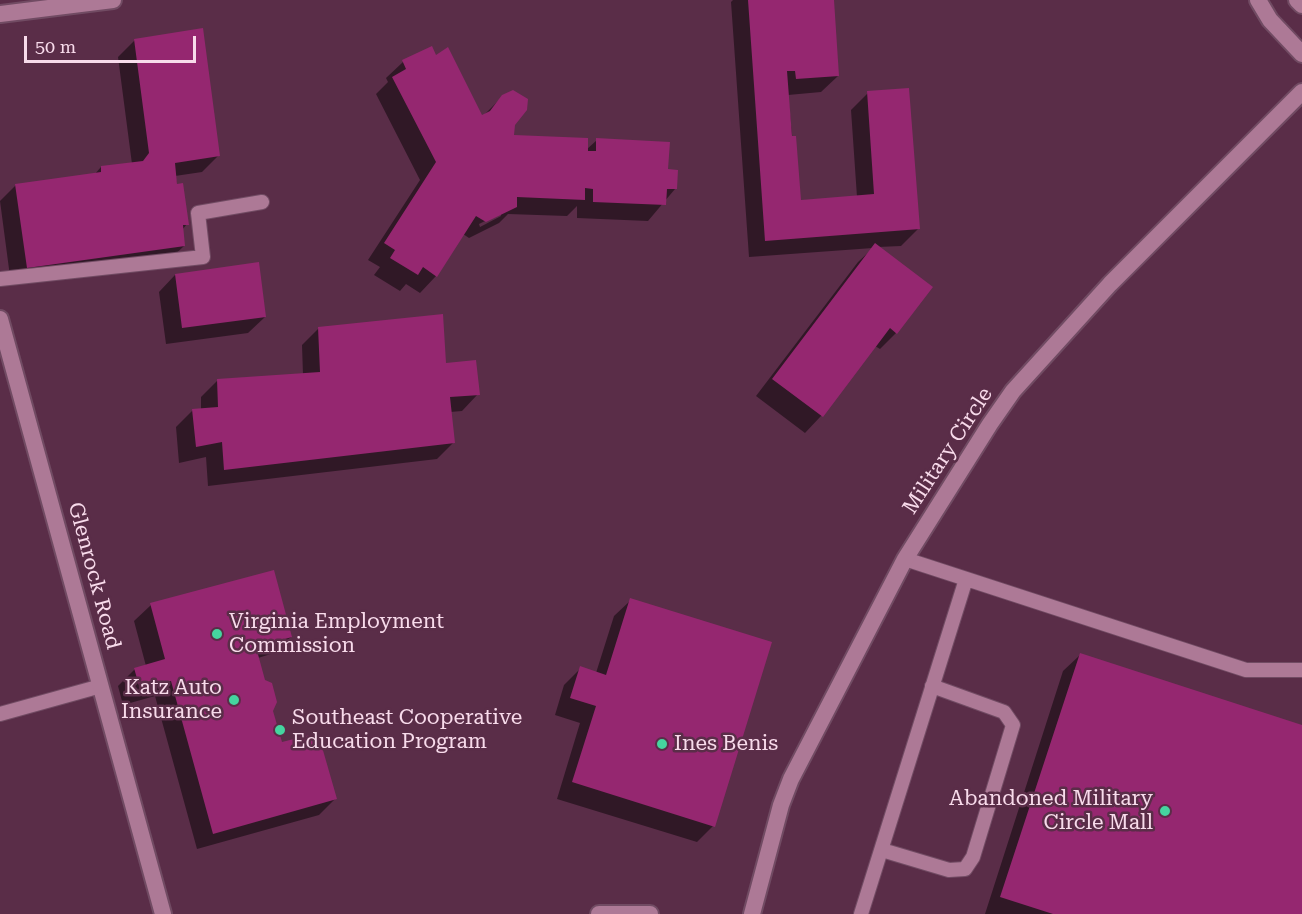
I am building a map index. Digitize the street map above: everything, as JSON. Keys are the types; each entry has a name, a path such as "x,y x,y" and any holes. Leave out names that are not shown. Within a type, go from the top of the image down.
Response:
{"street":[{"path":"0,14 113,0"},
{"path":"1258,0 1270,20 1302,54"},
{"path":"1297,0 1302,5"},
{"name":"Military Circle","path":"752,914 781,805 791,779 905,559 990,424 1013,391 1110,284 1302,92"},
{"name":"Glenrock Road","path":"0,319 5,353 163,914"},
{"path":"599,914 650,914"}],"lane":[{"path":"0,279 203,257 198,213 262,202"},
{"path":"905,559 1246,670 1302,670"},
{"path":"861,914 966,579"},
{"path":"0,714 100,686"},
{"path":"882,850 949,870 965,869 973,857 1013,725 1004,712 933,686"}],"building":[{"path":"748,0 834,0 839,76 796,79 795,71 787,71 792,136 796,136 801,200 874,194 867,91 909,88 920,229 765,241"},
{"path":"203,28 220,156 175,163 177,184 183,183 189,225 183,225 185,246 27,268 15,184 101,172 101,166 143,161 149,153 134,39"},
{"path":"432,46 436,55 448,47 482,115 490,111 502,95 513,90 528,99 527,110 515,125 514,135 588,138 588,151 596,151 596,138 670,142 668,169 678,170 677,189 667,189 666,205 593,202 593,189 585,188 585,200 517,197 517,207 486,222 476,216 437,277 423,267 418,275 390,258 395,250 384,243 436,162 392,77 406,69 402,60"},
{"path":"875,243 933,287 897,334 890,328 823,417 772,379"},
{"path":"259,262 266,317 182,328 175,274"},
{"path":"443,314 446,363 476,360 480,395 450,397 455,443 224,470 222,442 196,447 192,409 218,407 217,379 320,372 318,327"},
{"path":"274,570 292,637 256,647 265,680 272,683 277,702 273,711 282,742 318,733 337,799 213,834 171,681 140,689 134,668 165,659 150,603"},
{"name":"Ines Benis","path":"630,598 772,642 715,827 572,782 596,706 570,698 580,666 606,675"},
{"name":"Abandoned Military Circle Mall","path":"1080,653 1302,725 1302,914 1053,914 1000,897"}],"place":[{"name":"Virginia Employment Commission","path":"217,634"},
{"name":"Katz Auto Insurance","path":"234,700"},
{"name":"Southeast Cooperative Education Program","path":"280,730"},
{"name":"Ines Benis","path":"662,744"},
{"name":"Abandoned Military Circle Mall","path":"1165,811"}]}
